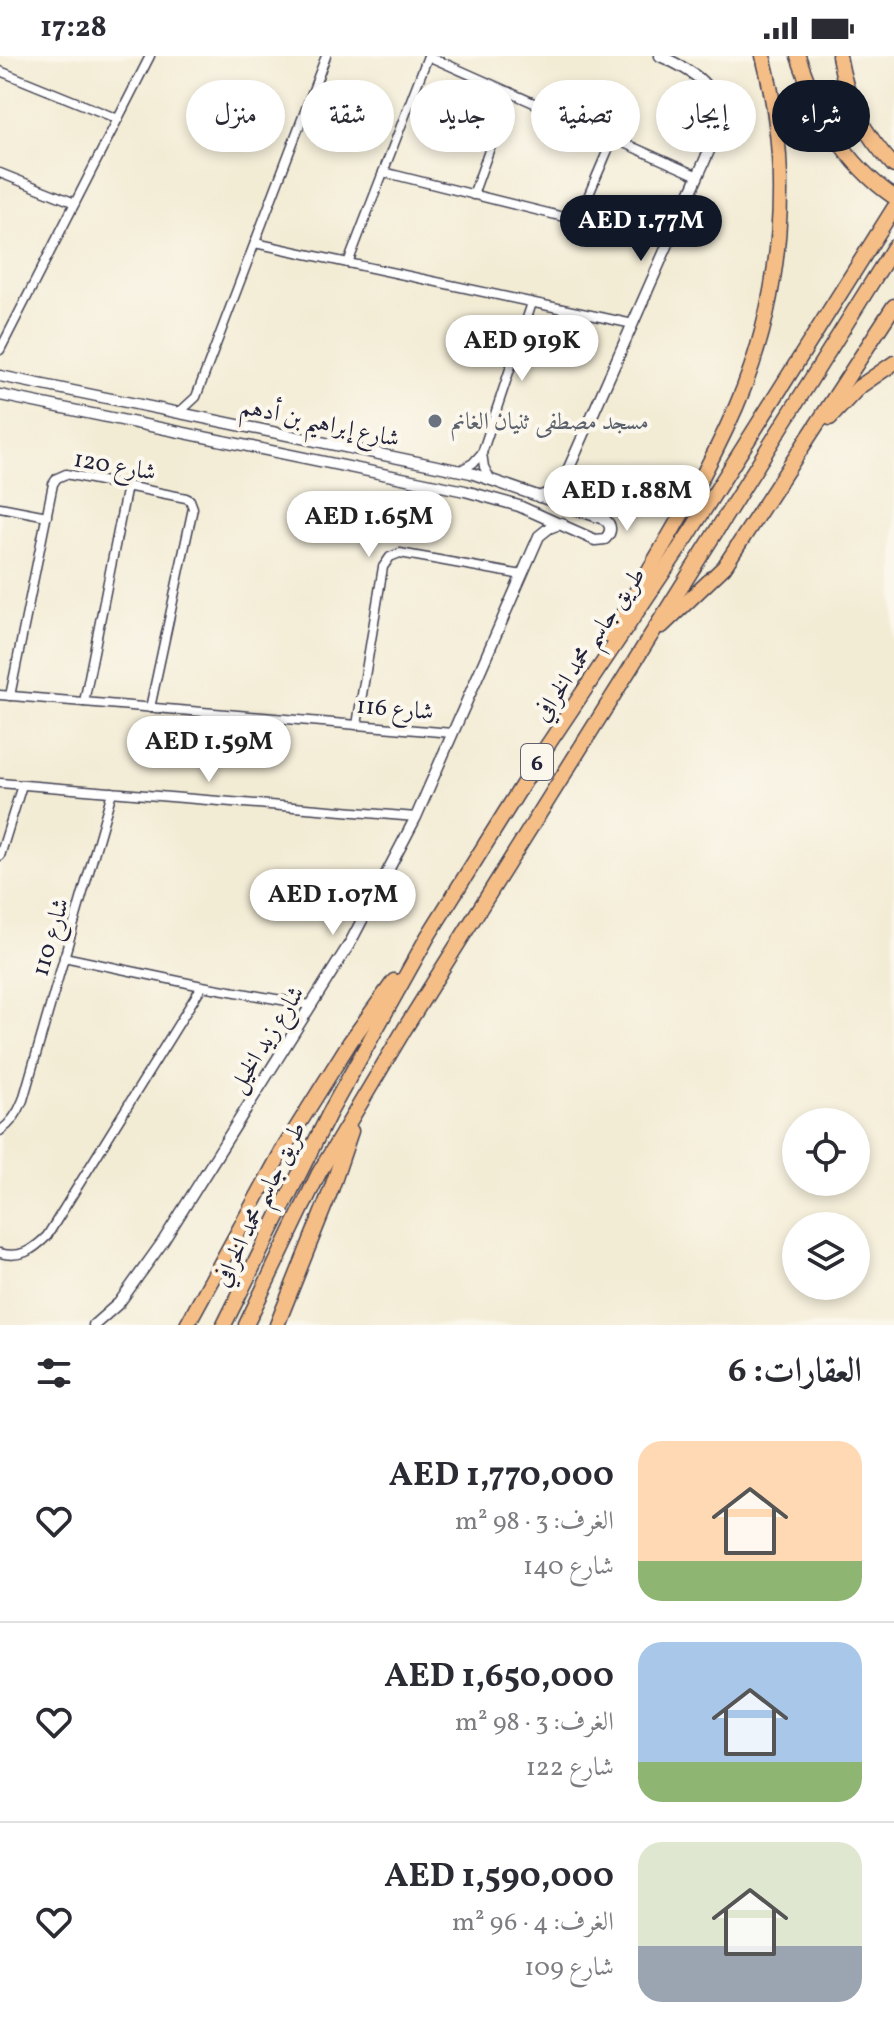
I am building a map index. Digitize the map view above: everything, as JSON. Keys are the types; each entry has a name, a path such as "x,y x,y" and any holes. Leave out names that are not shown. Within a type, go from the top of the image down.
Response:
{"highway":[{"path":"543,752 714,454 737,405 752,362 772,291 779,204 780,162 776,120 763,56"},
{"path":"798,56 809,90 837,141 880,188 894,197"},
{"path":"839,56 843,82 855,112 880,151 894,166"},
{"name":"طريق جاسم محمد الخرافي","path":"224,1325 331,1110 428,936 543,752 689,534 890,214"},
{"name":"طريق جاسم محمد الخرافي","path":"246,1325 319,1173 407,1025 894,247"},
{"path":"647,640 724,567 894,306"},
{"path":"803,448 859,387 894,363"},
{"path":"187,1325 318,1091 428,936"},
{"path":"277,1325 331,1190 358,1107"},
{"path":"198,1325 242,1226"}],"street":[{"path":"0,350 150,56"},
{"path":"176,413 196,397 326,56"},
{"path":"348,263 428,56 483,80"},
{"path":"539,497 555,490 565,477 698,176 716,127 715,105 710,91 697,75 660,56"},
{"path":"0,71 118,119"},
{"path":"640,150 698,176"},
{"path":"473,195 488,152"},
{"path":"383,172 574,219 581,213 607,152"},
{"path":"0,173 75,203"},
{"path":"255,243 633,324"},
{"path":"459,471 482,453 532,303"},
{"name":"شارع إبراهيم بن أدهم","path":"0,395 465,491 519,506 595,540 605,539 608,535 610,526 604,519 459,471 1,375"},
{"path":"196,397 204,419"},
{"path":"482,453 484,467 491,480"},
{"name":"شارع 120","path":"5,696 53,484 66,474 186,498 193,508 150,708"},
{"path":"565,477 564,496 570,507"},
{"path":"84,702 127,486"},
{"path":"0,507 47,516"},
{"path":"533,512 539,536"},
{"path":"539,536 562,523"},
{"name":"شارع زيد الخيل","path":"94,1325 119,1303 162,1243 350,943 416,817 539,536"},
{"path":"357,725 383,567 390,557 400,553 522,575"},
{"name":"شارع 116","path":"5,696 452,733"},
{"path":"0,783 416,817"},
{"path":"0,856 22,785"},
{"name":"شارع 110","path":"0,1131 18,1114 23,1100 112,792"},
{"path":"64,957 310,1005"},
{"path":"0,1253 14,1256 24,1254 47,1236 202,986"}],"place":[{"name":"مسجد مصطفى ثنيان الغانم","path":"435,421"}]}
